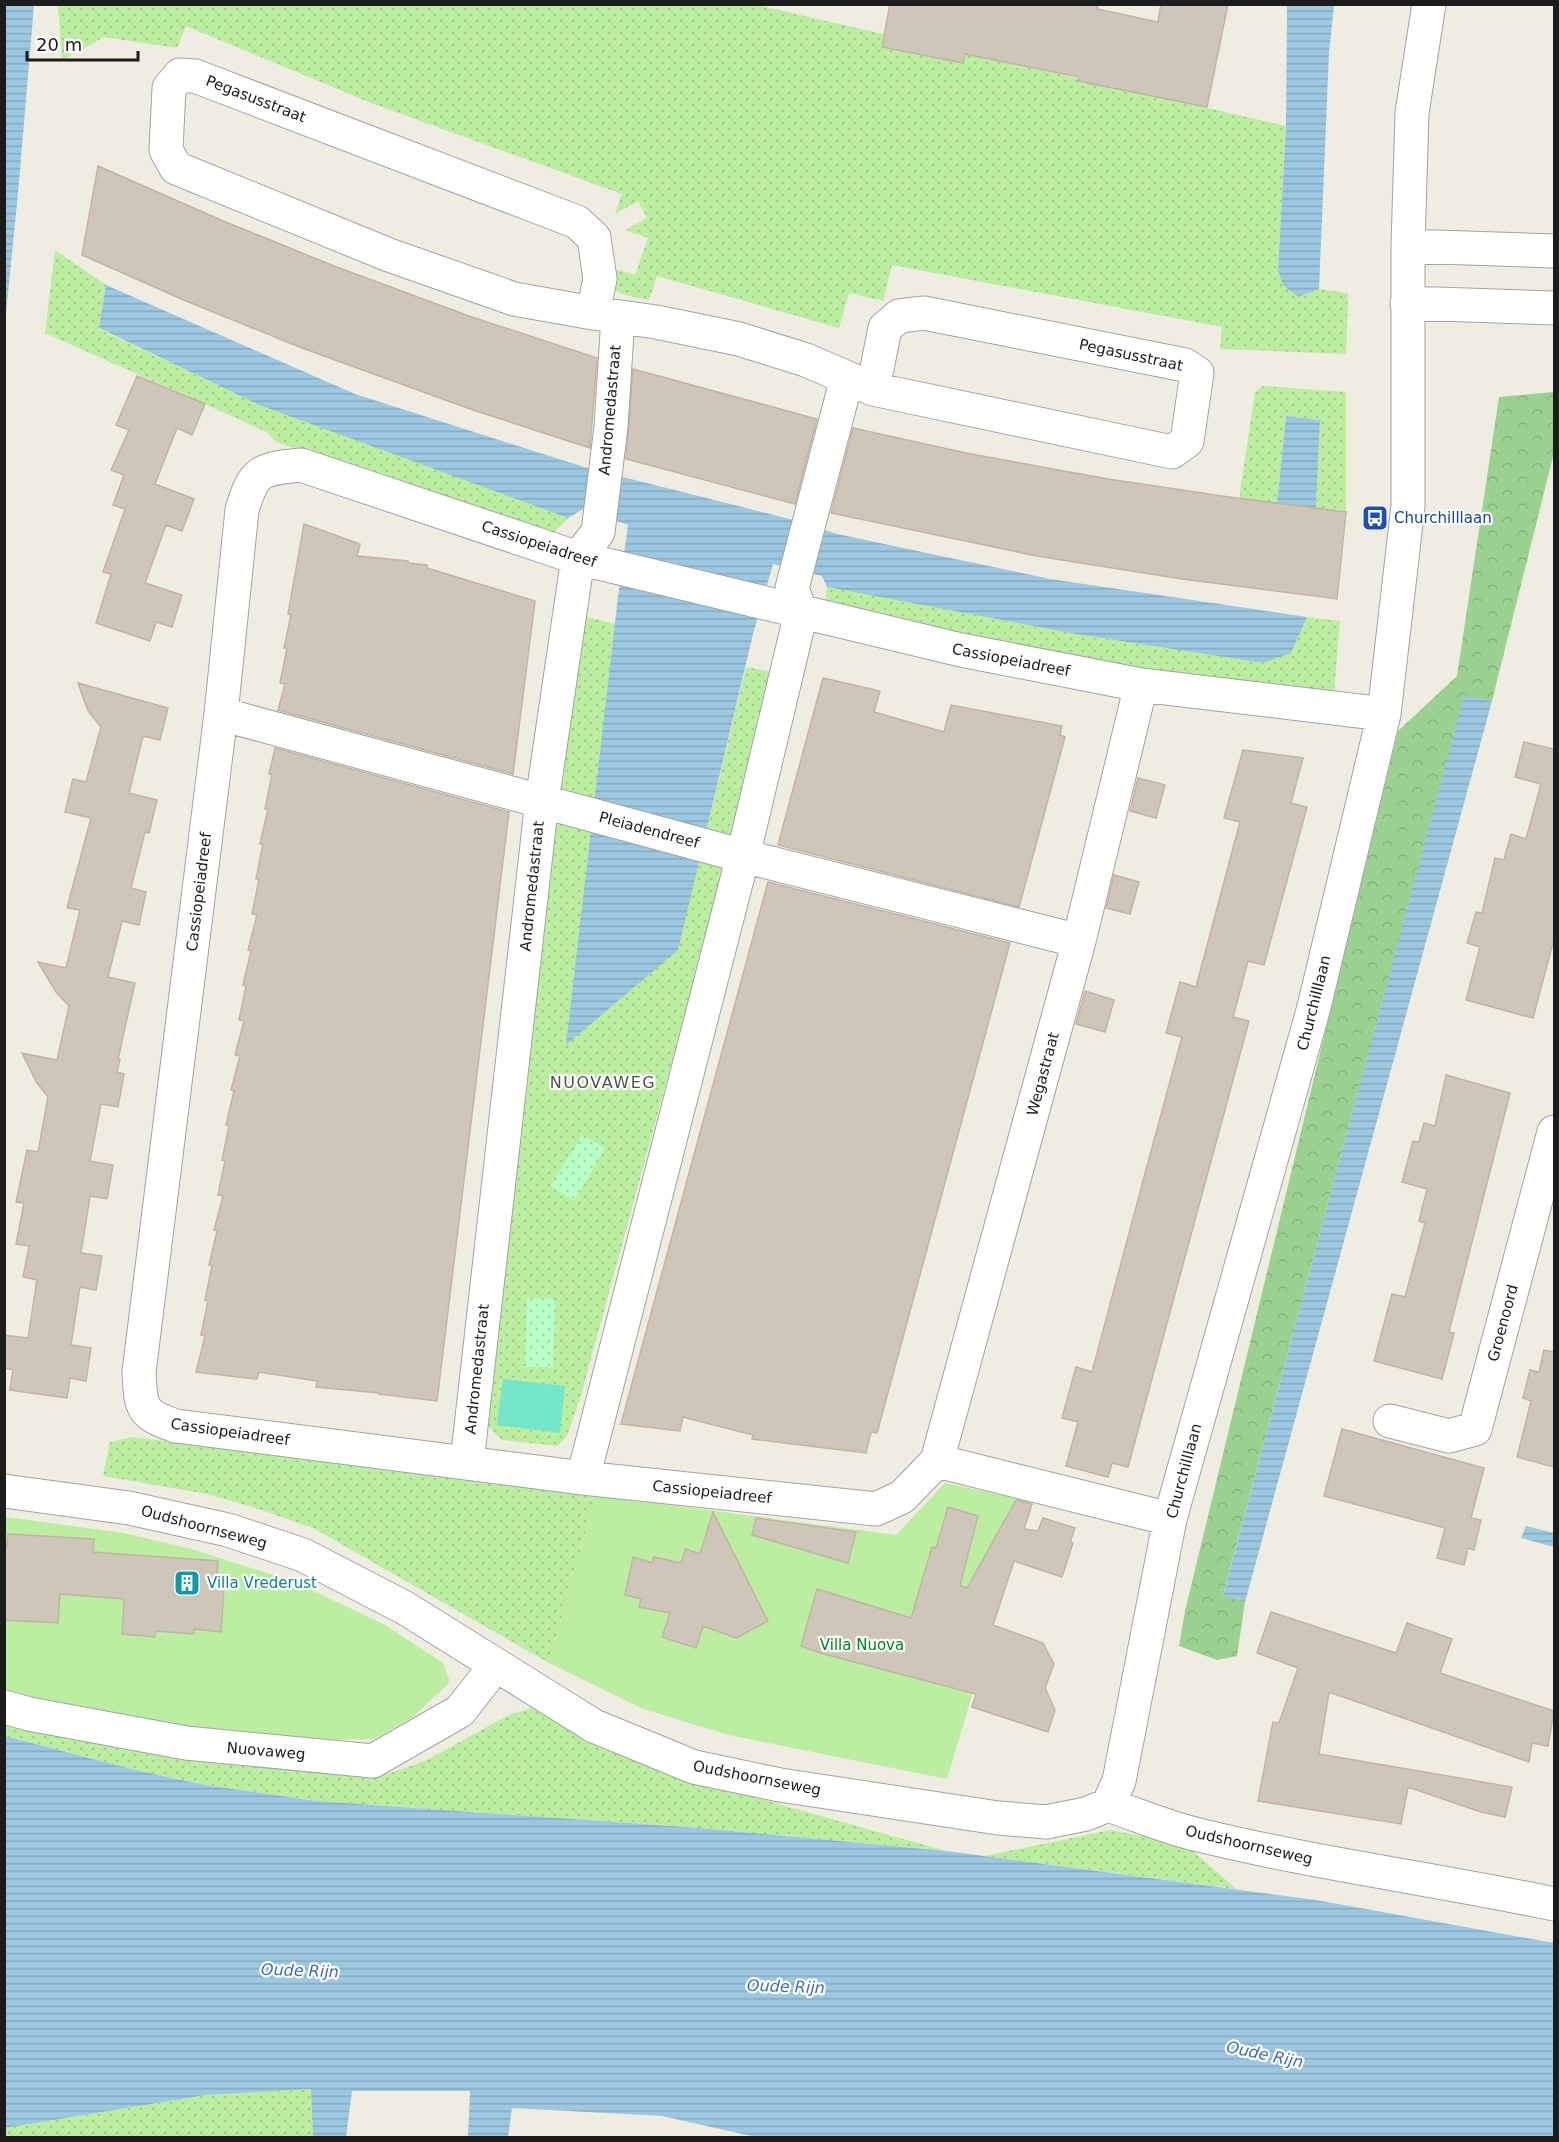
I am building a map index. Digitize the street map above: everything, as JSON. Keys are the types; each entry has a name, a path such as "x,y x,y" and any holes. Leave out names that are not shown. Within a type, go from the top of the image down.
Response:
{"street":[{"name":"Churchilllaan","path":"1108,1805 1119,1780 1170,1519 1314,1007 1384,714 1408,506 1407,303 1412,113 1429,4"},
{"name":"Pegasusstraat","path":"606,315 594,238 577,222 195,76 180,75 169,88 166,150 176,168 389,255 514,299 606,315 656,322 739,339 806,360 860,384 1172,452 1187,441 1197,374 1185,365 924,313 899,316 885,328 860,384"},
{"path":"1408,246 1554,251"},
{"path":"1407,303 1554,308"},
{"name":"Andromedastraat","path":"467,1462 542,801 578,558 598,532 611,427 606,315"},
{"path":"583,1478 743,856 819,482 860,384"},
{"name":"Cassiopeiadreef","path":"937,1461 902,1497 876,1509 583,1478 176,1426 153,1418 140,1402 141,1360 221,714 242,510 250,483 270,468 301,465 578,558 763,603 796,600 961,650 1141,685 1384,714"},
{"name":"Wegastraat","path":"937,1461 1079,941 1141,685"},
{"name":"Pleiadendreef","path":"221,714 743,856 1079,941"},
{"name":"Groenoord","path":"1390,1421 1449,1436 1475,1429 1554,1132"},
{"path":"937,1461 1170,1519"},
{"name":"Oudshoornseweg","path":"4,1491 129,1508 228,1530 303,1555 405,1608 594,1726 694,1767 780,1785 998,1818 1046,1822 1086,1814 1108,1805 1196,1835 1297,1857 1494,1891 1554,1904"},
{"name":"Nuovaweg","path":"4,1707 29,1714 186,1743 373,1761 460,1711 496,1665"}],"green space":[{"path":"58,5 756,5 1286,126 1278,270 1298,297 1319,289 1348,293 1346,354 1220,349 1222,327 892,265 883,301 849,293 839,328 657,276 649,300 627,295 616,291 613,287 611,273 612,268 635,275 648,238 625,230 647,218 638,201 615,214 622,194 371,103 186,26 177,48 104,37 62,60"},
{"path":"55,250 106,285 99,329 259,405 568,518 554,532 276,442 267,432 45,333"},
{"path":"1263,386 1346,392 1346,512 1316,508 1320,420 1286,416 1277,503 1240,499 1255,392"},
{"path":"1554,392 1554,453 1492,701 1464,697 1223,1595 1245,1602 1237,1656 1217,1660 1179,1646 1185,1611 1398,731 1457,676 1499,397"},
{"path":"827,587 1076,634 1263,663 1291,652 1307,617 1340,621 1334,693 1161,671 926,628 825,606"},
{"path":"581,615 615,624 595,799 560,789"},
{"path":"746,667 771,672 733,840 706,833"},
{"path":"555,817 591,828 567,1044 701,854 726,863 580,1399 568,1434 558,1446 502,1440 489,1427 487,1381"},
{"path":"582,1135 605,1148 574,1201 551,1186"},
{"path":"527,1298 555,1299 553,1367 525,1367"},
{"path":"503,1379 565,1386 560,1433 497,1425"},
{"path":"133,1437 596,1495 549,1663 315,1529 207,1494 103,1476 110,1442"},
{"name":"Villa Nuova","path":"945,1483 1030,1501 947,1779 729,1735 643,1709 549,1663 596,1495 896,1535"},
{"path":"5,1517 124,1533 191,1549 293,1581 385,1625 443,1663 450,1682 413,1717 375,1739 322,1740 318,1748 5,1698"},
{"path":"534,1707 654,1764 785,1806 946,1851 700,1828 316,1801 205,1785 135,1770 5,1736 4,1717 314,1770 387,1774 425,1761 509,1715"},
{"path":"1110,1830 1185,1844 1236,1889 984,1856"},
{"path":"312,2089 313,2137 5,2138 5,2128 206,2095"}],"water":[{"path":"5,4 34,5 5,323"},
{"path":"1287,5 1334,5 1329,53 1319,289 1298,297 1283,285 1278,270 1286,126"},
{"path":"106,285 355,394 587,468 794,520 837,534 1050,579 1307,617 1291,653 1263,663 1076,634 827,587 822,576 773,564 753,634 678,950 566,1045 628,525 583,509 568,518 259,405 99,328"},
{"path":"1286,416 1320,420 1316,508 1277,503"},
{"path":"1464,696 1492,701 1245,1602 1223,1596"},
{"path":"1526,1526 1554,1533 1554,1547 1521,1538"},
{"name":"Oude Rijn","path":"5,1736 135,1770 205,1785 316,1801 700,1828 946,1851 1316,1900 1554,1943 1554,2137 760,2138 662,2116 512,2108 508,2137 468,2138 470,2091 352,2091 346,2137 313,2138 311,2089 206,2095 5,2128"}],"building":[{"path":"890,4 1098,4 1097,9 1158,22 1161,4 1228,4 1207,107 1078,81 1079,77 965,54 963,63 882,47"},
{"path":"98,166 334,266 469,316 597,358 590,448 473,410 302,348 186,301 82,255"},
{"path":"633,369 817,419 795,504 626,459"},
{"path":"137,376 205,404 192,435 177,428 155,484 194,499 182,531 166,525 145,583 182,595 172,627 156,622 150,641 96,623 111,574 103,572 125,509 113,505 124,475 111,470 129,430 116,425"},
{"path":"853,428 966,453 1108,479 1346,512 1337,599 1182,579 1037,556 831,513"},
{"path":"304,524 360,544 357,556 427,565 427,568 535,601 513,774 278,710 285,684 280,683 291,615 288,614"},
{"path":"823,678 880,691 874,712 944,732 951,705 1062,726 1060,735 1065,737 1019,907 778,845"},
{"path":"78,683 168,708 160,740 143,736 129,793 157,800 149,833 145,832 131,888 146,892 139,925 122,921 108,977 135,983 118,1059 120,1059 117,1072 124,1074 118,1107 101,1104 90,1161 113,1165 107,1199 90,1196 81,1253 102,1256 96,1290 80,1287 71,1345 91,1348 86,1381 70,1378 67,1398 10,1390 13,1370 4,1368 4,1335 28,1338 37,1280 23,1277 29,1246 16,1244 24,1203 16,1202 27,1150 38,1152 48,1097 37,1083 22,1053 57,1060 69,1006 56,992 38,962 66,968 80,910 67,908 91,818 65,812 73,779 86,782 101,727 88,711"},
{"path":"1524,742 1554,749 1554,939 1533,1018 1466,1000 1480,947 1467,943 1476,912 1482,913 1495,858 1504,860 1511,834 1526,839 1541,784 1515,777"},
{"path":"275,748 509,812 437,1401 316,1387 317,1381 259,1372 257,1379 196,1372 205,1336 201,1335 212,1266 209,1265 217,1231 214,1230 223,1196 218,1195 229,1126 226,1125 234,1091 231,1090 240,1056 235,1055 244,1021 239,1020 246,986 243,985 251,951 248,950 257,915 252,914 263,844 260,844 268,809 265,809 272,774 269,774"},
{"path":"1243,750 1303,758 1291,803 1307,807 1264,965 1248,961 1233,1017 1249,1021 1128,1467 1112,1463 1108,1477 1066,1466 1078,1422 1062,1418 1076,1367 1092,1372 1182,1037 1166,1033 1180,982 1196,987 1240,822 1224,818"},
{"path":"1138,778 1165,785 1156,818 1130,811"},
{"path":"1114,875 1139,882 1130,914 1106,908"},
{"path":"768,882 1010,943 877,1433 871,1432 866,1453 752,1439 753,1435 683,1417 680,1431 621,1424"},
{"path":"1085,991 1114,1000 1105,1032 1076,1024"},
{"path":"1446,1075 1510,1093 1449,1332 1454,1333 1442,1379 1374,1361 1392,1294 1405,1297 1425,1223 1419,1221 1427,1189 1402,1182 1413,1141 1419,1142 1424,1123 1435,1126"},
{"path":"1544,1350 1554,1352 1554,1467 1517,1457 1531,1401 1523,1398 1530,1370 1539,1372"},
{"path":"1342,1429 1484,1468 1471,1518 1481,1520 1474,1550 1468,1548 1464,1565 1437,1558 1445,1528 1324,1496"},
{"path":"1016,1500 1032,1504 1024,1529 1038,1531 1043,1518 1075,1528 1070,1542 1073,1543 1062,1577 1014,1561 993,1625 1043,1643 1054,1664 1045,1688 1055,1710 1048,1732 972,1707 976,1694 801,1646 817,1589 911,1618 932,1547 936,1548 948,1507 978,1516 960,1585 967,1588"},
{"path":"713,1512 768,1621 736,1638 703,1626 696,1648 662,1637 670,1613 639,1607 641,1599 625,1595 633,1557 652,1563 654,1557 681,1563 686,1549 700,1554"},
{"path":"756,1518 856,1532 848,1563 752,1535"},
{"path":"8,1534 94,1539 93,1552 218,1561 216,1587 224,1587 221,1632 194,1629 194,1634 156,1631 155,1637 122,1634 124,1599 60,1594 58,1623 4,1620 4,1546 7,1546"},
{"path":"1271,1612 1396,1653 1407,1623 1452,1639 1440,1673 1554,1711 1548,1746 1532,1743 1529,1762 1329,1692 1319,1754 1512,1787 1505,1817 1481,1812 1408,1787 1401,1824 1258,1801 1273,1722 1279,1723 1298,1668 1257,1653"}],"place":[{"name":"Churchilllaan","path":"1375,518"},
{"name":"Villa Vrederust","path":"187,1583"}],"district":[{"name":"NUOVAWEG","path":"603,1082"}]}
